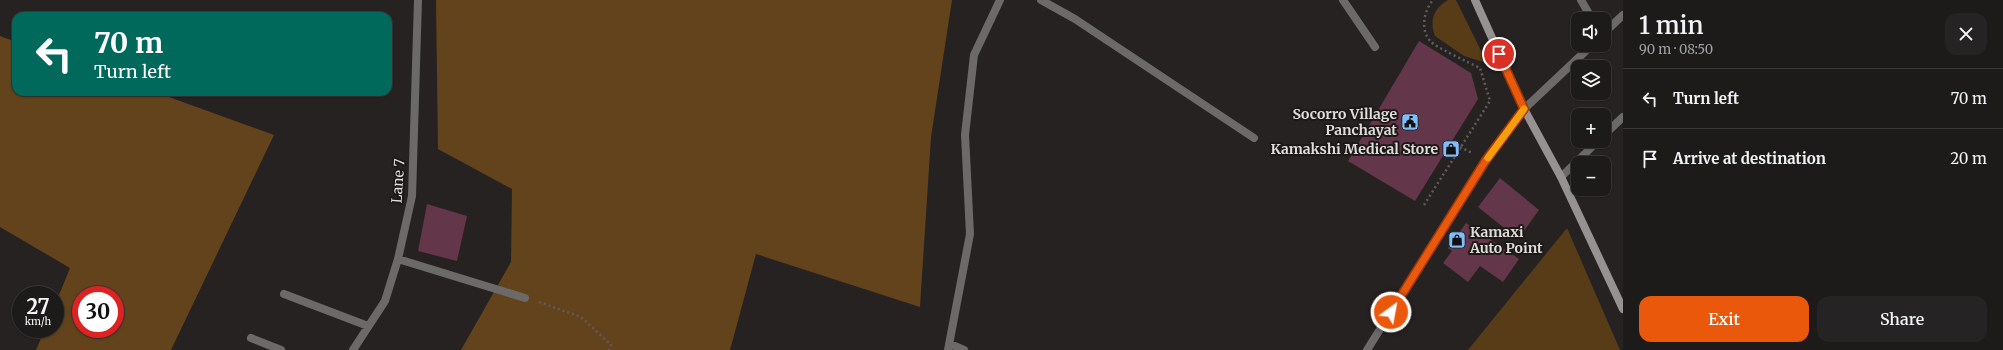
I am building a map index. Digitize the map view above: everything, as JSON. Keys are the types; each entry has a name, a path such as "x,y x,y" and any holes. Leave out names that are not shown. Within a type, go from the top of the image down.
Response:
{"street":[{"name":"Lane 7","path":"353,350 385,301 398,259 412,196 418,0"},
{"path":"964,350 949,347 970,234 965,135 974,56 1000,0"},
{"path":"1041,0 1075,19 1254,138"},
{"path":"1343,0 1375,47"},
{"path":"1475,0 1524,109 1561,177 1623,309"},
{"path":"1581,0 1588,12"},
{"path":"1611,26 1623,15"},
{"path":"1367,350 1486,160 1524,109 1585,52"},
{"path":"1611,128 1623,117"},
{"path":"1561,177 1591,148"},
{"path":"398,259 525,298"},
{"path":"284,294 368,326"},
{"path":"251,338 281,350"}],"path":[{"path":"1424,205 1490,101 1480,68 1430,41 1425,30 1424,17 1428,6 1433,0"},
{"path":"525,298 581,317 611,345 609,350"}],"shaded area":[{"path":"436,0 952,0 931,137 920,307 756,254 730,350 461,350 511,262 512,189 438,149"},
{"path":"1448,0 1456,0 1487,63 1464,56 1435,36 1433,30 1434,15 1439,7"},
{"path":"0,36 12,40 12,96 166,96 274,135 171,350 36,350 41,338 64,338 64,286 63,286 70,268 0,227"},
{"path":"1567,228 1620,350 1468,350"}],"building":[{"path":"1419,41 1471,73 1478,99 1415,201 1348,161"},
{"path":"1500,178 1539,210 1518,239 1478,207"},
{"path":"427,204 467,216 457,261 418,251"},
{"path":"1466,223 1519,259 1503,282 1480,266 1468,282 1443,263 1452,251 1448,248"}],"slow traffic":[{"path":"1488,158 1524,109"}],"place":[{"name":"Socorro Village Panchayat","path":"1410,122"},
{"name":"Kamakshi Medical Store","path":"1451,149"},
{"name":"Kamaxi Auto Point","path":"1457,240"}],"route":[{"path":"1391,312 1486,160 1524,109 1499,54"}]}
